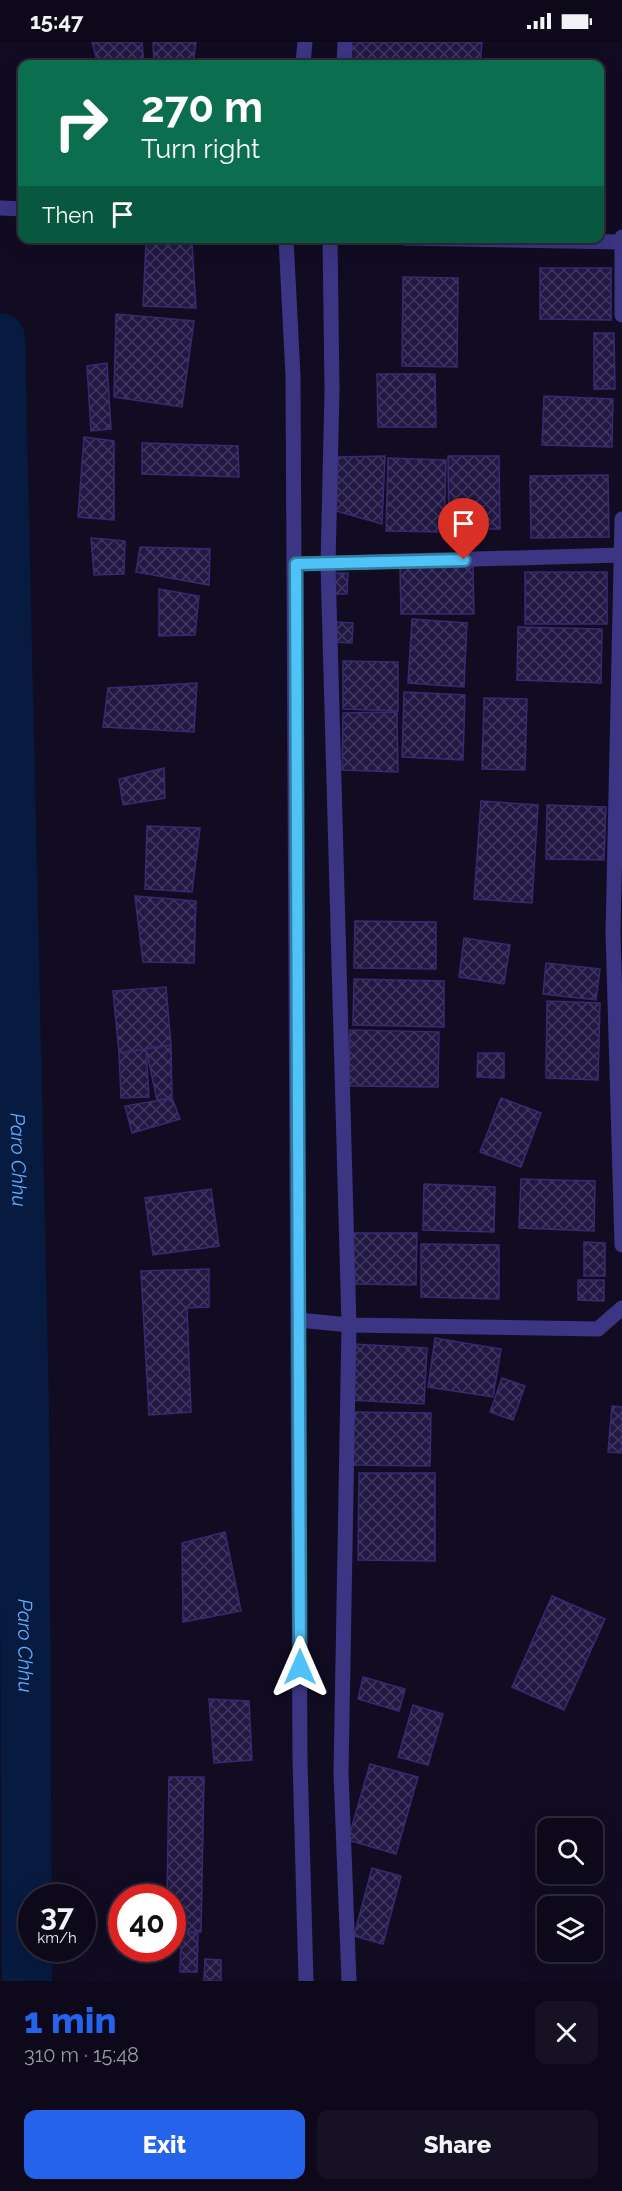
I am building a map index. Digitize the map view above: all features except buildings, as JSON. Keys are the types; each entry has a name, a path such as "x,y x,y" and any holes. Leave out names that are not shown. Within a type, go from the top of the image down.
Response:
{"street":[{"path":"303,60 305,42"},
{"path":"344,60 345,42"},
{"path":"0,208 18,209"},
{"path":"604,239 622,239 622,315"},
{"path":"286,243 293,376 296,564 300,1760 306,1981"},
{"path":"330,243 332,390 328,565 349,1325 341,1773 349,1981"},
{"path":"622,519 613,932 622,1245"},
{"path":"296,564 328,565 622,555"},
{"path":"299,1320 349,1325 598,1329 622,1308"}],"waterway":[{"name":"Paro Chhu","path":"0,338 24,1404 27,1981"}],"route":[{"path":"300,1667 296,564 464,560"}]}
